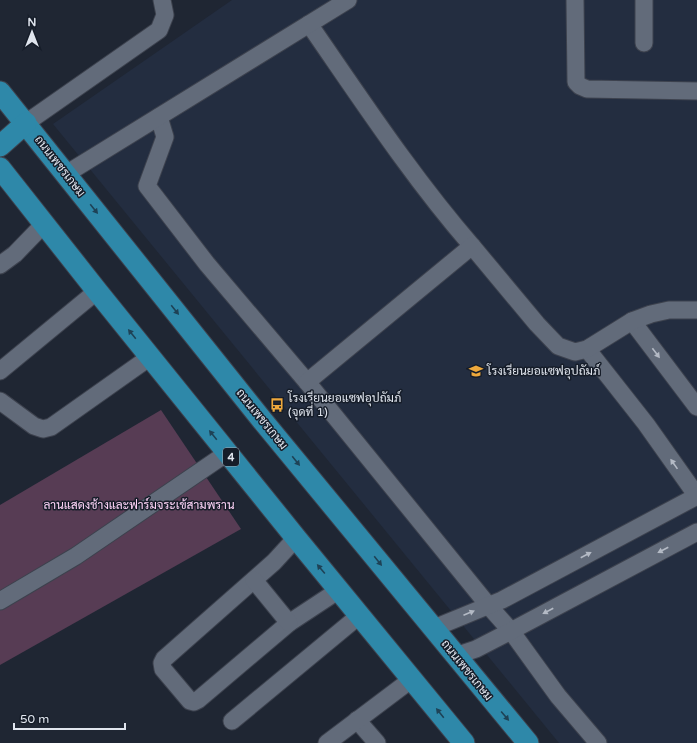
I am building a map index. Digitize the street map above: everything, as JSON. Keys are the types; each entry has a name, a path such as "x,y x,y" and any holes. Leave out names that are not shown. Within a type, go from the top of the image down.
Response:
{"main road":[{"name":"ถนนเพชรเกษม","path":"0,92 262,420 528,743"},
{"path":"0,146 26,123"},
{"name":"4","path":"0,168 150,358 464,743"}],"lane":[{"path":"26,123 159,30 165,15 162,0"},
{"path":"66,174 348,0"},
{"path":"575,0 576,82 580,86 587,89 697,91"},
{"path":"644,0 644,43"},
{"path":"309,24 402,157 448,219 537,324 558,346 575,352 587,349 632,322 652,314 669,310 697,310"},
{"path":"159,116 165,137 147,186 207,264 307,382 488,605 511,631 558,696 598,743"},
{"path":"0,265 15,254 44,224"},
{"path":"307,382 472,246"},
{"path":"0,371 97,291"},
{"path":"632,322 691,392 697,407"},
{"path":"434,628 502,600 697,496 646,424 587,349"},
{"path":"0,401 34,426 43,429 51,427 150,358"},
{"path":"0,601 76,556 227,453"},
{"path":"455,656 476,649 697,532"},
{"path":"296,538 274,562 164,659 162,664 163,669 190,701 194,702 289,623 338,590"},
{"path":"254,580 289,623"},
{"path":"232,721 360,615"},
{"path":"328,743 412,679"},
{"path":"357,720 377,743"}],"shaded area":[{"name":"โรงเรียนยอแซฟอุปถัมภ์","path":"232,0 697,0 697,743 559,743 53,124"}],"green space":[{"name":"ลานแสดงช้างและฟาร์มจระเข้สามพราน","path":"161,410 241,529 0,665 0,505"}],"place":[{"name":"โรงเรียนยอแซฟอุปถัมภ์","path":"476,371"},
{"name":"โรงเรียนยอแซฟอุปถัมภ์ (จุดที่ 1)","path":"277,405"}]}
